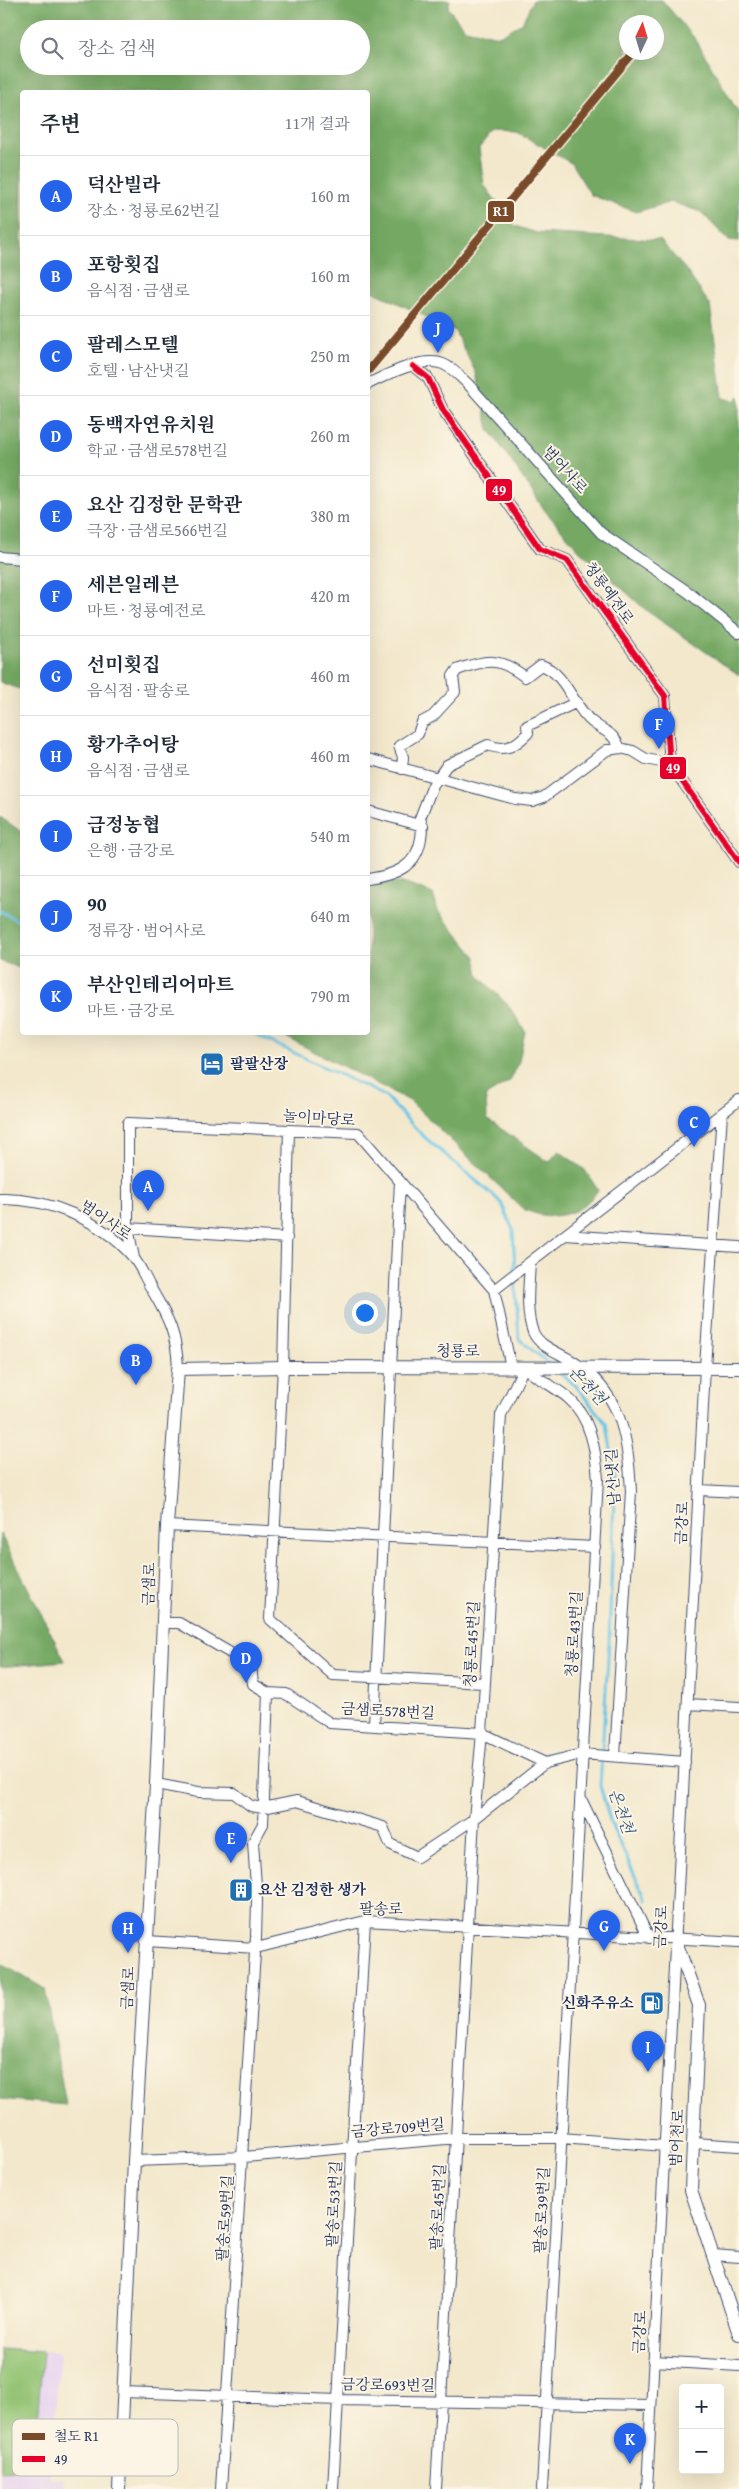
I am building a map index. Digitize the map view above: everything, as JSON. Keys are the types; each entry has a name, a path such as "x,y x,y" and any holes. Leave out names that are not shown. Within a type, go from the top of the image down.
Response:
{"main road":[{"name":"청룡로","path":"178,1369 283,1367 739,1368"},
{"name":"금샘로","path":"123,2419 134,2161 156,1784 167,1526 178,1369"},
{"name":"범어천로","path":"676,1939 699,2005 691,2190 739,2334"},
{"name":"금샘로","path":"119,2489 120,2476"}],"street":[{"name":"범어사로","path":"370,383 413,366 431,362 442,364 452,369 468,384 600,533 688,592 739,633"},
{"name":"청룡예전로","path":"413,366 428,378 442,410 540,550 567,560 665,696 670,764"},
{"path":"0,557 20,559"},
{"path":"402,769 403,757 399,746 418,734 422,722 433,716 450,700 455,692 453,676 457,670 469,665 500,661 525,677 540,665 548,668 571,692 576,702 592,722 614,736 620,748"},
{"path":"370,878 398,871 413,861 419,851 422,826 420,818 437,778 447,765 488,745 496,748 515,746 528,732 527,726 576,702"},
{"path":"370,760 515,799 532,801 544,797 606,750 620,748 633,751 646,759 670,764 739,862"},
{"path":"370,812 422,826"},
{"path":"494,1290 739,1100"},
{"name":"금강로","path":"647,2489 705,1367 722,1113"},
{"name":"놀이마당로","path":"134,1258 128,1228 128,1124 358,1133 494,1290 510,1367"},
{"path":"289,1130 283,1367 270,1619 333,1675 484,1684"},
{"path":"374,1725 389,1367 400,1181"},
{"name":"범어사로","path":"0,1199 52,1205 85,1220 115,1240 134,1258 171,1323 176,1340 178,1369"},
{"path":"128,1228 286,1238"},
{"path":"565,1235 739,1247"},
{"name":"남산냇길","path":"530,1263 529,1309 534,1333 542,1344 581,1367 603,1386 619,1415 629,1451 632,1491 613,1756"},
{"name":"청룡로45번길","path":"468,1927 501,1415 524,1367"},
{"name":"청룡로43번길","path":"524,1367 570,1399 583,1416 596,1455 598,1479 587,1754 580,1797 572,1933"},
{"path":"699,1490 739,1492"},
{"path":"167,1526 595,1548"},
{"path":"163,1623 179,1623 251,1665 253,1684 268,1693"},
{"name":"금샘로578번길","path":"268,1693 286,1694 330,1723 482,1733 545,1764"},
{"name":"팔송로59번길","path":"220,2489 244,2157 256,1948 257,1900 253,1842 263,1824 268,1693"},
{"path":"688,1704 739,1707"},
{"path":"156,1784 198,1792 234,1793 251,1806 263,1808 296,1801 318,1806 383,1827 390,1844 417,1857 474,1819 545,1764 587,1754 685,1762"},
{"path":"580,1797 649,1938"},
{"name":"팔송로","path":"147,1941 256,1948 365,1921 739,1942"},
{"name":"팔송로53번길","path":"333,2489 365,1921"},
{"name":"팔송로45번길","path":"436,2489 468,1927"},
{"name":"팔송로39번길","path":"542,2489 545,2402 572,1933"},
{"name":"금강로709번길","path":"134,2161 244,2157 457,2138 561,2138 665,2146"},
{"path":"694,2143 739,2146"},
{"path":"713,2255 739,2256"},
{"path":"654,2362 739,2366"},
{"name":"금강로693번길","path":"124,2392 338,2400 651,2405"}],"shaded area":[{"path":"0,2348 60,2352 55,2419 12,2419 12,2476 50,2476 64,2479 63,2489 0,2489"}],"green space":[{"path":"0,0 450,0 448,8 465,29 499,36 522,23 533,0 662,0 696,40 739,114 739,241 728,240 701,212 671,202 636,212 591,195 571,163 517,132 493,131 479,148 484,185 515,226 537,233 660,240 686,270 710,305 723,398 734,401 739,396 739,675 647,611 579,550 546,512 489,429 476,373 454,330 370,290 370,90 20,90 20,689 0,682"},
{"path":"0,817 20,831 20,968 0,961"},
{"path":"378,883 403,883 433,894 438,911 476,957 479,976 508,1005 525,1031 519,1061 510,1081 486,1096 487,1119 549,1162 559,1151 584,1169 598,1190 583,1206 574,1211 555,1216 534,1213 523,1209 410,1101 282,1035 370,1035 370,889"},
{"path":"0,1533 65,1661 0,1667"},
{"path":"0,1963 45,1989 66,2105 0,2099"},
{"path":"0,2349 43,2352 37,2419 12,2419 12,2470 1,2472"}],"waterway":[{"name":"온천천","path":"0,911 20,922"},
{"name":"온천천","path":"256,1035 385,1096 422,1135 501,1202 513,1230 515,1270"},
{"name":"온천천","path":"515,1276 519,1339 548,1363"},
{"name":"온천천","path":"559,1372 576,1386 607,1425 615,1474 609,1642 600,1786 611,1824 646,1900"}],"rail line":[{"name":"R1","path":"370,369 627,60"}],"transit line":[{"name":"49","path":"413,366 428,378 443,410 540,549 567,560 665,696 670,764 739,862"}],"place":[{"name":"90","path":"438,353"},
{"name":"세븐일레븐","path":"659,749"},
{"name":"팔팔산장","path":"212,1064"},
{"name":"팔레스모텔","path":"694,1147"},
{"name":"덕산빌라","path":"148,1211"},
{"name":"포항횟집","path":"136,1385"},
{"name":"동백자연유치원","path":"246,1683"},
{"name":"요산 김정한 문학관","path":"231,1863"},
{"name":"요산 김정한 생가","path":"241,1890"},
{"name":"선미횟집","path":"604,1951"},
{"name":"황가추어탕","path":"128,1953"},
{"name":"신화주유소","path":"652,2003"},
{"name":"금정농협","path":"648,2072"},
{"name":"부산인테리어마트","path":"630,2464"}]}
